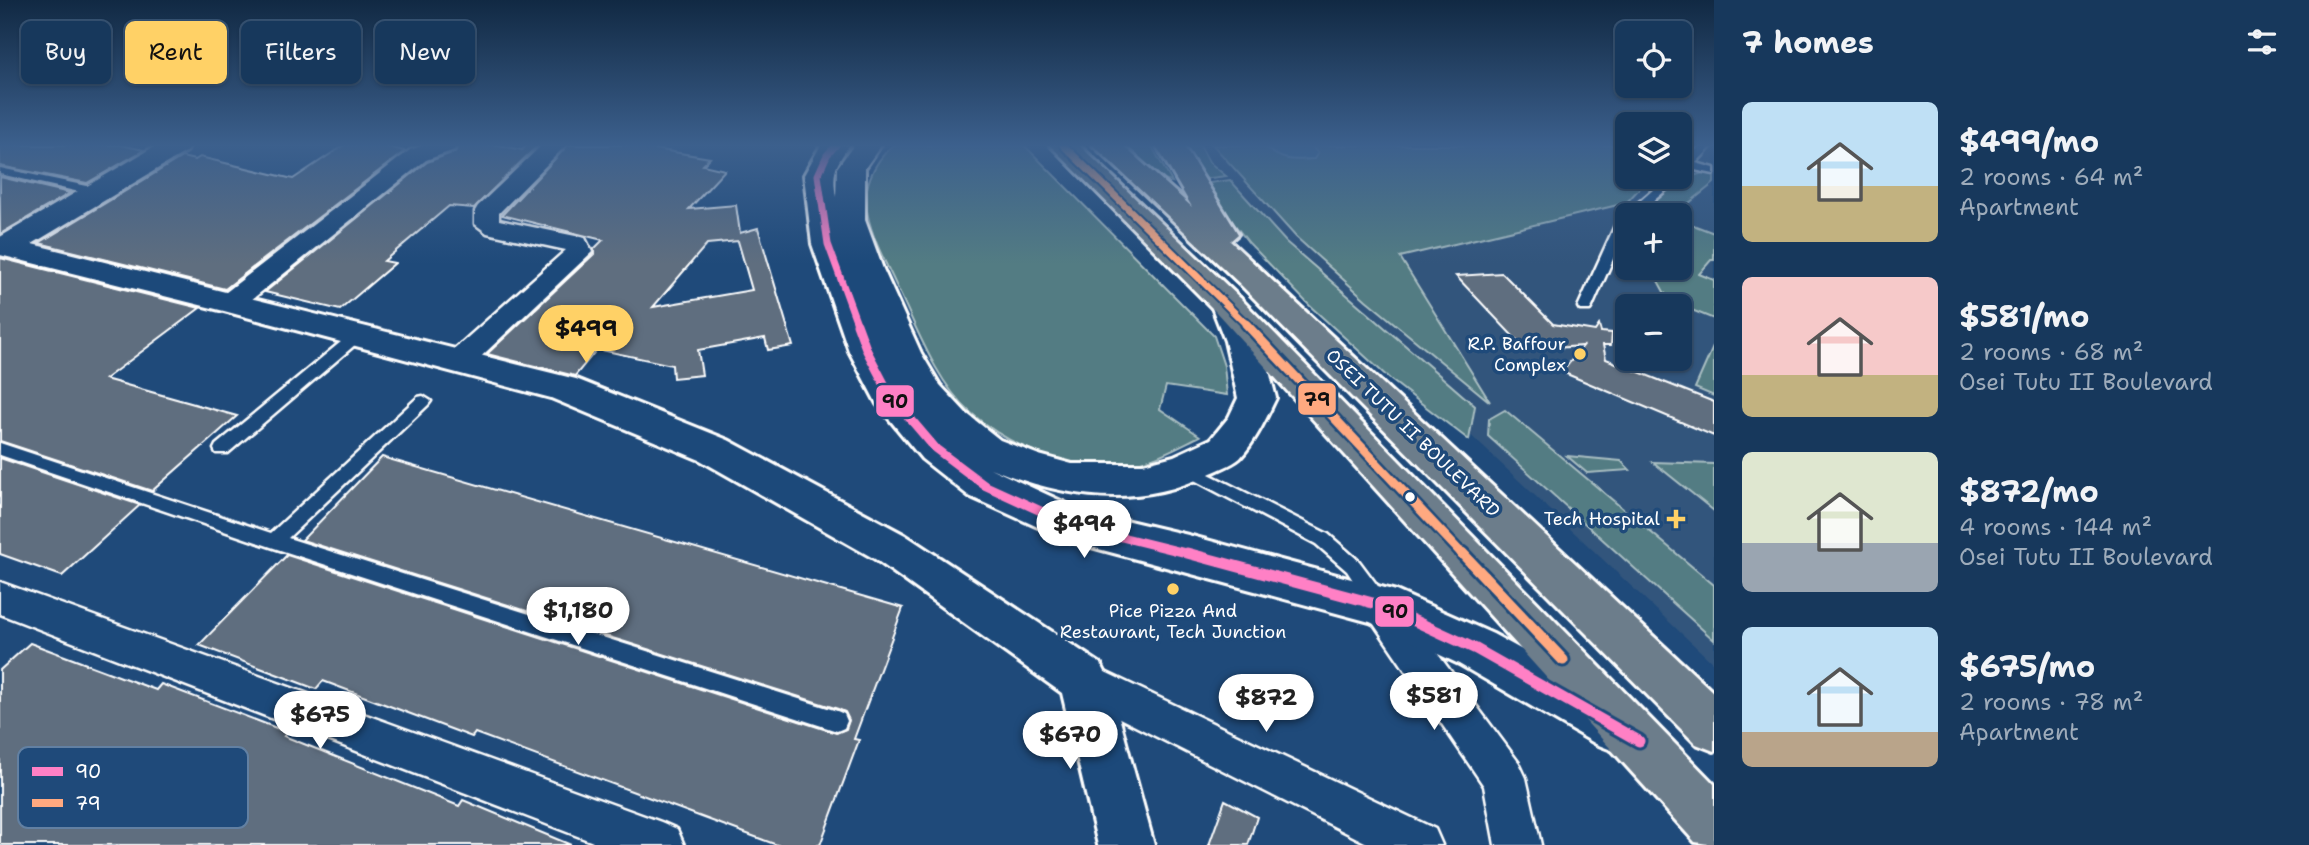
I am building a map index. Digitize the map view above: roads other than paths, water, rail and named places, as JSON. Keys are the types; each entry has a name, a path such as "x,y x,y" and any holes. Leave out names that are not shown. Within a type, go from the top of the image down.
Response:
{"highway":[{"name":"OSEI TUTU II BOULEVARD","path":"1111,184 1239,291 1714,727"},
{"name":"OSEI TUTU II BOULEVARD","path":"1142,184 1714,824"},
{"path":"1188,184 1239,291"}],"street":[{"path":"2,247 110,184"},
{"path":"231,302 381,184"},
{"path":"458,361 579,252 576,243 487,224 486,211 514,184"},
{"path":"819,184 828,244 867,351 890,395 936,449 984,485 1069,524 1380,605 1476,649 1639,741"},
{"path":"851,184 850,220 867,269 903,353 927,394 952,423 986,450 1030,468 1072,478 1106,481 1143,479 1185,468 1225,449 1244,424 1256,398 1243,341 1239,291"},
{"path":"2,247 231,302 563,388 714,450 890,547 1084,680 1419,845"},
{"path":"1380,605 1504,778 1518,845"},
{"path":"6,607 661,845"},
{"path":"1084,680 1126,845"}],"lane":[{"path":"62,184 97,192"},
{"path":"1644,203 1661,189"},
{"path":"1585,307 1615,237"},
{"path":"222,449 358,335"},
{"path":"274,541 423,401"},
{"path":"0,449 274,541 837,721"},
{"path":"1185,468 1322,539 1353,566 1380,605"}],"place":[{"name":"R.P. Baffour Complex","path":"1580,354"},
{"name":"Tech Hospital","path":"1676,519"},
{"name":"Pice Pizza And Restaurant, Tech Junction","path":"1173,589"}]}
